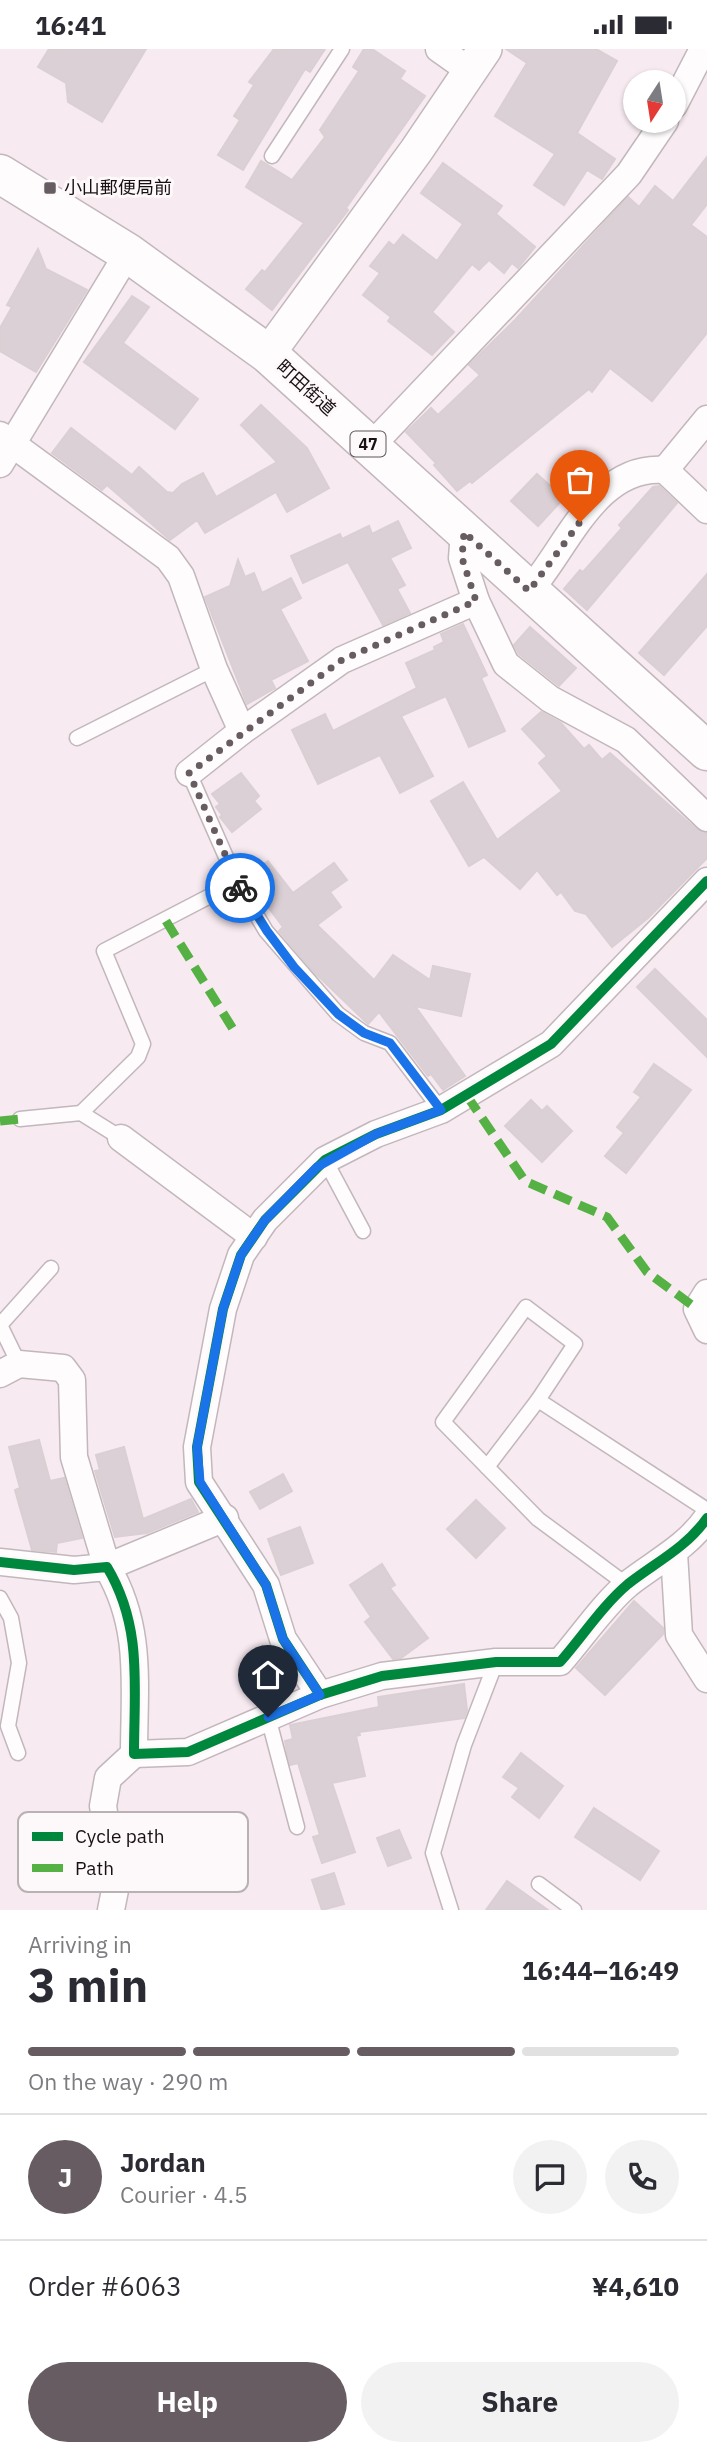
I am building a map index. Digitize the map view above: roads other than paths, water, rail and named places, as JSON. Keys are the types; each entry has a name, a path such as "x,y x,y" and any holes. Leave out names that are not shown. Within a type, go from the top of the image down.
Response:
{"main road":[{"name":"町田街道","path":"0,174 128,253 268,354 707,751"}],"street":[{"path":"268,354 416,151 478,60 439,49"},
{"path":"686,82 703,49"},
{"path":"371,446 629,174 657,133"},
{"path":"128,253 4,447 168,558 181,576 214,669 242,731"},
{"path":"529,591 592,504 607,488 634,473 665,470 707,419"},
{"path":"665,470 707,510"},
{"path":"464,532 462,558 476,601 506,664 550,699 626,740 707,818"},
{"path":"189,773 242,731 342,660 476,601"},
{"path":"320,1695 283,1639 266,1585 225,1518 215,1510 200,1482 197,1447 223,1309 241,1255 265,1220 325,1160 376,1134 441,1110 551,1044 707,881"},
{"path":"121,1138 254,1237"},
{"path":"705,1298 697,1309 707,1330"},
{"path":"10,1369 63,1368 72,1380 74,1457 107,1567 117,1583 135,1642 134,1754"},
{"path":"0,1562 74,1570 107,1567 225,1518"},
{"path":"104,1812 108,1778 134,1754 188,1752 320,1695 382,1676 496,1663 560,1662 627,1585 674,1553 697,1532 707,1518"},
{"path":"674,1553 679,1635 707,1679"},
{"path":"111,1910 115,1892"}],"lane":[{"path":"272,156 342,49"},
{"path":"77,738 214,669"},
{"path":"189,773 237,882 267,931 294,967 338,1014 364,1033 390,1043 441,1110"},
{"path":"81,1113 138,1057 143,1044 104,951 237,882"},
{"path":"20,1119 81,1113 121,1138"},
{"path":"325,1160 363,1231"},
{"path":"10,1369 0,1325 51,1268"},
{"path":"487,1467 575,1344 526,1307 443,1422 487,1467 538,1519 627,1585"},
{"path":"538,1399 707,1510"},
{"path":"0,1598 11,1618 19,1663 8,1726 18,1753"},
{"path":"451,1910 433,1853 464,1745 496,1663"},
{"path":"268,1717 297,1827"},
{"path":"539,1884 574,1910"}],"place":[{"name":"小山郵便局前","path":"50,188"}]}
